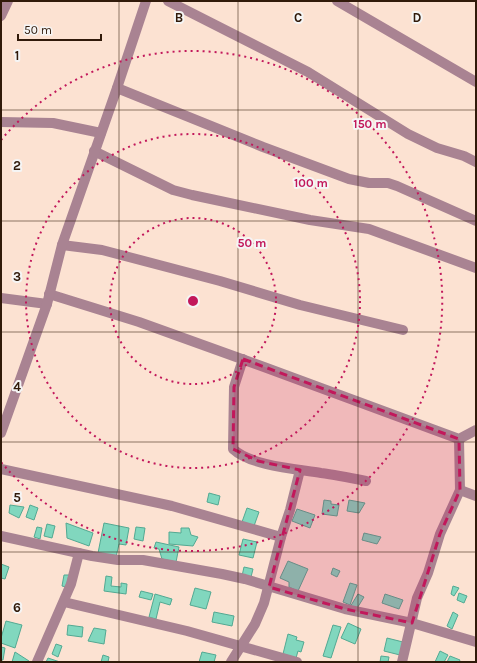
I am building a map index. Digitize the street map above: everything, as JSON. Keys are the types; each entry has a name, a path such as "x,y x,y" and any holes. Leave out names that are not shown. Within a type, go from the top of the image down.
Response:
{"street":[{"path":"1,16 8,1"},
{"path":"1,431 48,299 62,246 146,1"},
{"path":"168,1 308,72 408,134 437,148 464,156 476,162"},
{"path":"337,1 476,82"},
{"path":"117,88 263,147 349,179 397,186 476,221"},
{"path":"1,122 53,123 101,133"},
{"path":"94,151 173,190 310,220 369,229 476,268"},
{"path":"62,246 102,250 220,281 300,305 403,330"},
{"path":"1,298 48,299 139,322 459,439 476,430"},
{"path":"243,359 234,386 233,449 240,454 258,462 366,481"},
{"path":"402,662 418,598 428,573 440,534 460,490 459,439"},
{"path":"1,469 172,506 281,537"},
{"path":"231,662 255,624 264,603 300,470"},
{"path":"460,490 476,496"},
{"path":"1,536 118,560 142,560 245,579 345,609 412,623 476,642"},
{"path":"37,662 71,584 79,553"},
{"path":"64,602 187,631 297,662"}],"highlighted area":[{"path":"243,359 459,439 460,490 440,534 412,623 345,609 269,587 300,470 258,461 233,449 234,387"}],"building":[{"path":"209,493 220,496 218,505 207,502"},
{"path":"324,500 331,501 331,504 339,505 337,516 322,514"},
{"path":"349,500 365,503 359,513 347,511"},
{"path":"10,505 24,507 19,518 9,513"},
{"path":"30,505 38,508 34,520 26,517"},
{"path":"247,508 259,512 254,526 242,522"},
{"path":"297,509 315,515 310,528 292,521"},
{"path":"66,523 93,533 89,546 67,538"},
{"path":"104,523 129,528 126,545 119,544 116,557 98,553"},
{"path":"47,524 55,526 52,538 44,536"},
{"path":"37,527 42,528 40,539 34,537"},
{"path":"136,527 145,528 143,541 134,539"},
{"path":"181,528 189,528 191,535 198,537 193,546 169,544 169,532 181,533"},
{"path":"364,533 381,537 377,544 362,540"},
{"path":"243,539 257,542 253,558 239,555"},
{"path":"156,542 179,547 176,562 162,559 159,549 154,548"},
{"path":"288,561 308,569 298,591 289,587 289,582 280,578"},
{"path":"1,564 9,567 5,579 1,578"},
{"path":"244,567 253,569 251,577 242,576"},
{"path":"333,568 340,571 337,577 331,574"},
{"path":"64,575 69,575 66,587 62,586"},
{"path":"106,576 112,577 111,586 121,587 121,583 127,584 126,594 104,591"},
{"path":"350,583 357,585 350,605 343,602"},
{"path":"453,586 459,588 454,596 451,594"},
{"path":"195,588 211,592 206,609 190,605"},
{"path":"141,591 153,594 151,600 139,597"},
{"path":"459,593 467,596 464,603 457,600"},
{"path":"155,594 172,599 170,605 160,602 156,619 149,617"},
{"path":"358,594 364,597 356,610 350,607"},
{"path":"385,594 403,600 399,609 382,603"},
{"path":"214,612 234,616 232,626 212,622"},
{"path":"453,612 458,615 452,629 447,626"},
{"path":"6,621 22,625 15,648 1,643"},
{"path":"348,623 361,629 355,644 341,638"},
{"path":"68,625 83,627 82,637 67,635"},
{"path":"333,625 341,627 331,658 323,656"},
{"path":"94,628 106,630 104,644 88,641"},
{"path":"288,634 297,637 296,640 304,642 301,652 298,651 296,658 283,654"},
{"path":"387,638 403,642 400,655 384,651"},
{"path":"56,644 62,646 58,657 52,654"},
{"path":"1,647 5,648 3,660 1,660"},
{"path":"440,651 448,655 444,662 435,662"},
{"path":"15,652 29,661 12,662"},
{"path":"202,652 216,655 214,662 199,662"},
{"path":"103,655 109,657 108,662 101,662"},
{"path":"381,656 389,657 388,662 380,662"},
{"path":"450,656 460,660 459,662 447,662"},
{"path":"48,658 60,662 46,662"}]}
